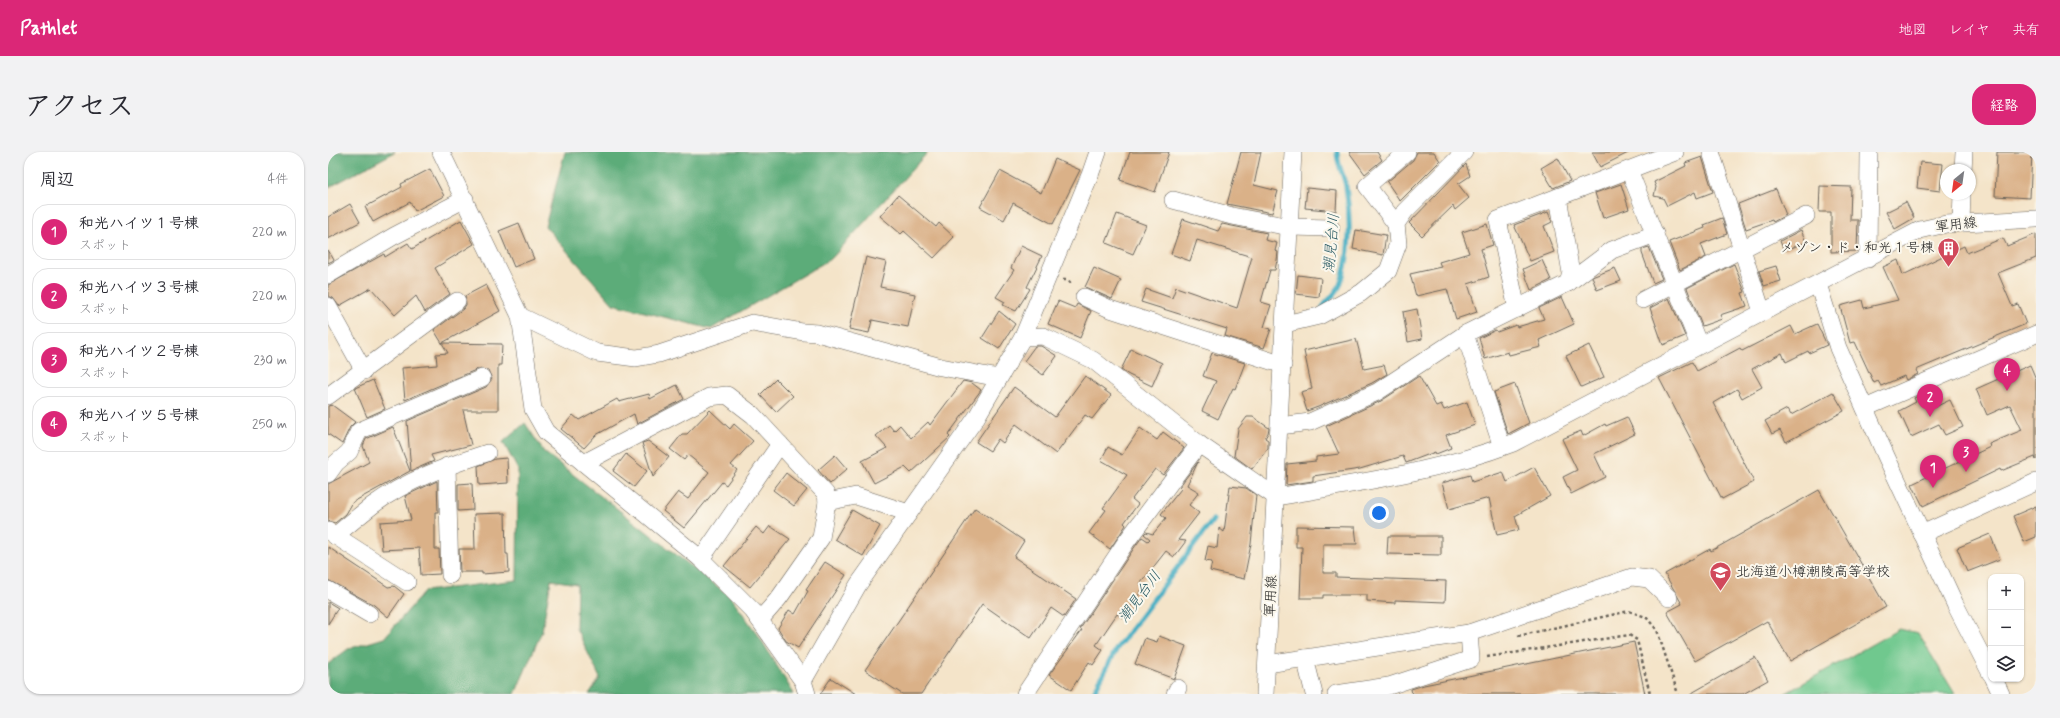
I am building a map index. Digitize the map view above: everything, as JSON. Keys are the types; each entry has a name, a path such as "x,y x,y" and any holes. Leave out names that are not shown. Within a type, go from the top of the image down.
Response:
{"street":[{"path":"442,152 520,316 533,409 546,432 701,559 753,611 805,687 858,585 976,418 1023,337 1090,175 1098,152"},
{"name":"軍用線","path":"1265,694 1293,152"},
{"path":"1285,324 1320,316 1361,293 1388,271 1398,244 1396,224 1367,186 1407,152"},
{"path":"1396,224 1405,211 1464,152"},
{"path":"1517,309 1498,220 1675,152"},
{"path":"1711,152 1762,312"},
{"path":"1868,259 1869,152"},
{"path":"1963,164 1964,152"},
{"path":"1629,170 1676,284 1699,345"},
{"path":"1558,197 1571,273 1568,283"},
{"path":"328,275 394,236 465,199"},
{"path":"1173,200 1232,216 1290,227 1331,228"},
{"path":"1961,223 1962,200"},
{"path":"1643,300 1806,216"},
{"name":"軍用線","path":"1276,497 1373,480 1450,464 1502,447 1762,312 1868,259 1920,230 1946,224 2036,219"},
{"path":"1280,426 1310,422 1377,392 1465,334 1568,283 1612,250 1655,234"},
{"path":"1818,284 1838,348 1922,534 1955,604 1988,668"},
{"path":"1084,297 1110,309 1283,364"},
{"path":"328,396 456,302"},
{"path":"328,306 364,371"},
{"path":"520,316 597,353 636,358 659,354 752,323 817,333 941,367 999,378"},
{"path":"1465,334 1502,447"},
{"path":"1865,408 2036,334"},
{"path":"1023,337 1043,336 1093,360 1199,444 1276,497"},
{"path":"328,474 336,463 349,452 359,431 482,378"},
{"path":"584,463 708,397 727,395 753,415 826,494 827,502 821,538 779,598 760,620"},
{"path":"701,559 780,444"},
{"path":"1025,694 1126,542 1199,444"},
{"path":"407,582 331,534 374,504 405,485 447,466 487,453"},
{"path":"447,466 450,575"},
{"path":"1922,534 2036,482"},
{"path":"827,502 856,496 909,513"},
{"path":"1267,664 1469,633 1632,577 1649,579 1669,598"},
{"path":"328,590 369,614"},
{"path":"1336,694 1389,686 1470,659 1469,633"},
{"path":"1305,658 1314,694"},
{"path":"1995,682 2001,694"}],"path":[{"path":"1046,279 1068,280 1084,297"},
{"path":"1512,637 1629,611 1646,618 1657,630 1678,694"},
{"path":"1470,659 1630,635 1637,640 1650,694"}],"green space":[{"path":"328,152 395,152 328,188"},
{"path":"565,152 928,152 832,258 711,329 613,304 545,226"},
{"path":"525,423 544,452 731,597 760,638 794,694 589,694 600,678 576,628 577,584 551,580 542,631 515,694 328,694 328,664 348,649 384,638 425,591 517,580 518,470 503,442"},
{"path":"1899,629 1918,633 1955,694 1784,694"}],"building":[{"path":"1130,152 1169,152 1155,192 1120,180"},
{"path":"1241,152 1261,152 1254,185 1278,191 1272,213 1227,204"},
{"path":"1349,152 1377,152 1382,160 1365,174"},
{"path":"1417,152 1434,152 1440,161 1400,201 1387,182 1413,160"},
{"path":"1592,152 1630,152 1600,167"},
{"path":"1997,152 2032,152 2030,198 1995,196"},
{"path":"1702,157 1713,192 1697,198 1695,192 1667,206 1663,198 1654,196 1656,187 1654,182 1686,166 1685,163"},
{"path":"1558,158 1570,181 1553,188 1541,168"},
{"path":"1055,159 1080,170 1053,224 1013,203 1004,220 980,207 1000,171 1041,193"},
{"path":"1920,162 1943,164 1940,164 1940,191 1917,188"},
{"path":"1466,164 1470,176 1458,184 1469,198 1455,210 1453,206 1422,236 1409,223"},
{"path":"430,169 444,196 415,211 410,202 373,222 365,207 402,187 401,184"},
{"path":"1621,184 1629,209 1603,218 1595,193"},
{"path":"1820,186 1851,187 1850,220 1858,220 1857,251 1831,252 1831,212 1819,212"},
{"path":"1307,188 1337,191 1336,211 1305,208"},
{"path":"1776,189 1786,215 1773,222 1772,220 1746,229 1738,204"},
{"path":"898,195 936,227 939,223 954,237 934,258 904,231 901,234 880,216"},
{"path":"1906,202 1914,218 1895,229 1886,212"},
{"path":"350,204 360,222 328,239 328,217"},
{"path":"1548,212 1552,222 1544,226 1554,252 1530,261 1514,225"},
{"path":"1117,214 1146,225 1133,254 1106,243"},
{"path":"1722,218 1727,234 1701,244 1706,257 1680,270 1669,242 1705,228 1704,225"},
{"path":"1183,219 1218,231 1222,224 1267,233 1265,240 1277,243 1275,251 1278,252 1275,270 1270,270 1261,302 1271,305 1264,327 1271,329 1264,348 1225,336 1227,329 1141,302 1146,289 1172,298 1176,287 1237,308 1252,257 1197,240 1190,261 1171,254"},
{"path":"461,220 474,244 435,268 450,294 425,312 416,296 395,315 371,288 339,306 333,298 328,296 328,285 384,254 385,257 408,243 412,249"},
{"path":"519,223 534,259 514,267 499,231"},
{"path":"1487,224 1493,245 1481,249 1489,277 1468,284 1477,312 1456,319 1447,289 1416,296 1410,274 1441,267 1439,262 1469,253 1462,232"},
{"path":"1356,230 1386,235 1383,255 1353,249"},
{"path":"1801,230 1806,242 1784,251 1780,241"},
{"path":"2036,234 2036,258 1998,273 2012,306 2018,304 2026,324 1916,370 1918,374 1906,380 1904,376 1881,386 1878,381 1874,383 1855,342 1850,343 1840,306 1862,300 1864,308 1898,300 1883,267 1898,260 1903,275 1964,246 1967,253 2003,238 2007,246"},
{"path":"1021,246 1042,256 1027,287 1030,289 1016,311 1003,305 1005,302 996,297 1014,270 1011,268"},
{"path":"1649,247 1662,279 1653,283 1642,253 1642,249"},
{"path":"328,250 334,260 328,263"},
{"path":"866,257 886,262 880,287 915,294 908,327 872,320 869,333 849,329"},
{"path":"1542,260 1551,280 1531,290 1523,269"},
{"path":"1734,264 1745,292 1742,293 1747,306 1720,315 1722,319 1702,326 1687,288"},
{"path":"1776,266 1781,281 1764,286 1759,271"},
{"path":"1094,268 1121,280 1112,299 1085,287"},
{"path":"1615,268 1621,281 1597,290 1592,277"},
{"path":"1298,275 1321,278 1319,297 1296,294"},
{"path":"486,285 500,311 442,343 502,344 501,365 498,365 498,410 463,410 471,445 431,455 434,461 411,471 407,421 486,387 492,379 488,370 478,369 405,400 402,368 437,365 436,354 448,353 434,330 463,309 466,305 465,296"},
{"path":"1562,297 1574,324 1539,340 1541,347 1509,355 1508,352 1485,359 1479,338 1496,330 1497,332 1516,325 1517,327 1544,319 1539,308"},
{"path":"1669,298 1685,336 1663,345 1650,308"},
{"path":"1058,301 1075,308 1077,304 1091,311 1080,338 1048,324"},
{"path":"1417,309 1422,339 1408,342 1403,312"},
{"path":"999,311 1015,324 999,349 982,338"},
{"path":"1817,324 1827,345 1809,353 1808,351 1786,362 1782,353 1752,369 1762,387 1742,398 1737,389 1713,403 1754,482 1722,499 1659,378 1692,362 1697,371 1740,348 1742,351 1791,326 1795,334"},
{"path":"1356,339 1364,369 1384,365 1387,374 1372,383 1307,411 1301,392 1312,389 1304,351"},
{"path":"1589,345 1604,377 1581,387 1566,356"},
{"path":"1035,346 1041,346 1057,356 1043,375 1024,361"},
{"path":"1131,349 1162,363 1152,386 1121,370"},
{"path":"1212,353 1245,363 1235,389 1233,388 1218,419 1202,411 1216,381 1203,376"},
{"path":"2030,365 2036,379 2036,460 2035,457 2001,471 2000,469 1923,506 1912,484 1990,447 1989,444 2022,430 2010,405 1987,415 1976,389"},
{"path":"1085,376 1111,395 1092,419 1085,415 1056,454 1016,424 1003,443 998,439 990,451 976,442 1014,387 1055,417"},
{"path":"1419,376 1436,406 1441,404 1444,410 1467,402 1475,425 1446,435 1451,448 1436,454 1435,452 1406,463 1403,456 1360,469 1313,476 1313,481 1286,485 1287,464 1316,461 1316,457 1339,454 1326,426 1381,401"},
{"path":"776,379 793,396 776,412 760,395"},
{"path":"373,380 385,409 367,417 355,388"},
{"path":"963,381 972,383 981,390 948,435 950,437 911,473 905,467 874,483 862,461 887,448 876,436 889,425 894,431 900,425 911,438 928,422 930,425"},
{"path":"1515,384 1529,423 1508,434 1494,392"},
{"path":"677,385 684,399 637,424 634,414 596,435 584,448 561,429 573,415 579,420 617,399 619,402 649,394 650,399"},
{"path":"1833,392 1844,411 1786,442 1780,430 1772,434 1765,421 1787,409 1791,415"},
{"path":"1926,392 1935,407 1950,400 1963,427 1945,435 1939,424 1911,437 1899,411 1916,402 1914,398"},
{"path":"332,405 355,422 350,427 342,444 328,434 328,406"},
{"path":"710,410 730,429 734,424 753,441 731,465 737,470 726,485 722,482 684,528 663,511 678,492 688,499 709,472 688,455 684,460 670,449 682,434 687,434"},
{"path":"1247,417 1253,417 1269,428 1265,438 1268,440 1268,448 1252,469 1234,456 1238,429"},
{"path":"1627,417 1635,434 1594,454 1605,477 1571,494 1563,477 1577,470 1562,439 1581,431 1583,436 1605,424 1606,426"},
{"path":"393,427 410,471 353,502 346,514 335,523 328,521 328,484 369,462 363,446 366,439"},
{"path":"1140,428 1157,440 1163,432 1184,448 1163,475 1155,469 1132,499 1138,504 1124,523 1126,525 1110,549 1089,533 1106,510 1103,508 1127,475 1101,460 1108,447 1122,455"},
{"path":"648,441 669,457 653,477 642,443"},
{"path":"626,454 647,471 634,487 613,471"},
{"path":"835,455 847,469 830,484 818,470"},
{"path":"507,458 508,483 479,485 478,466 495,459"},
{"path":"1198,462 1187,485 1199,492 1189,505 1199,513 1178,540 1186,541 1174,557 1166,551 1140,584 1144,587 1123,618 1117,614 1096,645 1103,650 1093,665 1089,662 1071,690 1049,675 1082,630 1080,629 1142,537 1148,541 1150,539 1144,534 1146,532 1153,534 1166,518 1161,514 1181,489 1179,487"},
{"path":"1534,467 1550,496 1515,516 1519,530 1497,535 1489,498 1449,509 1442,483 1470,475 1472,482 1503,472 1507,482"},
{"path":"786,473 807,490 794,506 773,490"},
{"path":"437,481 438,512 435,512 435,549 439,549 440,574 421,575 419,548 382,550 380,522 411,520 405,496"},
{"path":"472,483 473,510 458,511 458,484"},
{"path":"1230,486 1246,488 1256,495 1251,544 1244,579 1210,571 1212,562 1205,561 1208,546 1217,548 1219,528 1224,532"},
{"path":"1819,490 1886,607 1790,661 1767,621 1695,661 1667,612 1682,604 1665,574 1710,549 1711,551"},
{"path":"2036,506 2036,537 2024,542 2013,516"},
{"path":"975,508 1024,541 1014,557 1076,599 1064,617 1051,608 1031,638 982,604 921,694 902,694 865,670"},
{"path":"852,510 880,526 863,556 835,539"},
{"path":"505,513 506,554 508,554 509,572 482,574 482,572 460,572 459,549 475,549 474,514"},
{"path":"770,526 790,539 750,587 724,566 756,527 764,534"},
{"path":"1296,526 1355,527 1357,544 1323,544 1323,573 1336,573 1336,577 1446,581 1445,602 1395,600 1395,603 1367,601 1367,595 1323,595 1323,598 1300,598 1302,547 1296,547"},
{"path":"1990,534 2000,559 1967,572 1957,548"},
{"path":"1388,536 1441,536 1441,555 1387,554"},
{"path":"328,547 388,587 394,586 404,594 388,617 374,605 328,580"},
{"path":"825,562 846,575 798,648 786,641 778,628 789,610 795,614 808,591 806,590"},
{"path":"328,602 338,608 328,624"},
{"path":"1159,636 1186,646 1174,679 1135,664 1145,638 1157,642"},
{"path":"1634,642 1645,694 1412,694 1411,689 1424,685"},
{"path":"1755,657 1768,680 1743,694 1690,694"},
{"path":"831,678 856,694 820,694"}],"waterway":[{"name":"潮見台川","path":"1323,307 1339,288 1344,273 1348,249 1348,199 1337,152"},
{"name":"潮見台川","path":"1093,694 1117,648 1213,520"}],"place":[{"name":"メゾン・ド・和光１号棟","path":"1949,268"},
{"name":"和光ハイツ５号棟","path":"2007,391"},
{"name":"和光ハイツ３号棟","path":"1930,417"},
{"name":"和光ハイツ２号棟","path":"1966,472"},
{"name":"和光ハイツ１号棟","path":"1933,488"},
{"name":"北海道小樽潮陵高等学校","path":"1720,592"}]}
